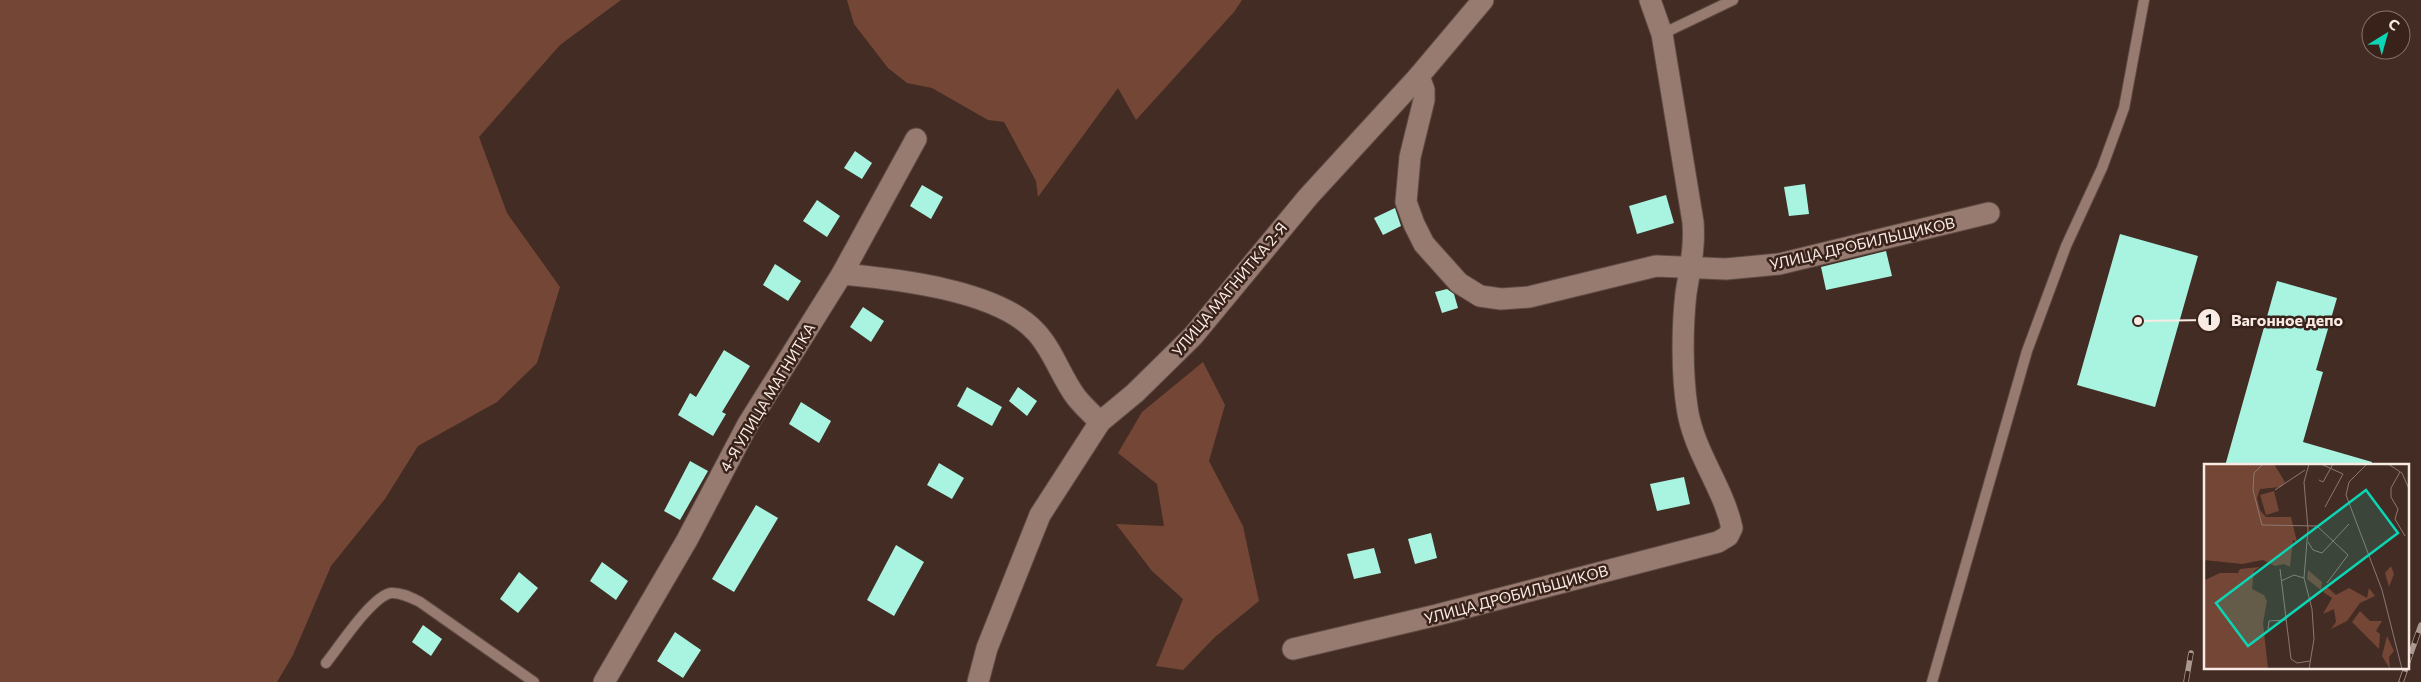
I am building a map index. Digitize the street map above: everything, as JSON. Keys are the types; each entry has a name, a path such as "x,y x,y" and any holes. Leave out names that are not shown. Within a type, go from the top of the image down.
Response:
{"street":[{"name":"УЛИЦА МАГНИТКА 2-Я","path":"978,682 987,648 1040,515 1100,422 1135,393 1193,336 1308,197 1419,76 1483,0"},
{"path":"1650,0 1662,34 1693,222 1695,247 1691,268"},
{"name":"УЛИЦА ДРОБИЛЬЩИКОВ","path":"1419,76 1424,90 1424,100 1410,157 1406,202 1424,244 1459,282 1480,296 1501,299 1529,296 1656,266 1726,269 1779,264 1989,212"},
{"name":"4-Я УЛИЦА МАГНИТКА","path":"604,682 687,540 748,424 842,274 916,140"},
{"name":"УЛИЦА ДРОБИЛЬЩИКОВ","path":"1294,650 1718,542 1728,536 1732,528 1729,511 1691,430 1687,407 1683,331 1691,268"},
{"path":"842,274 896,279 994,304 1018,315 1037,332 1076,397 1100,422"}],"lane":[{"path":"1662,34 1733,0"},
{"path":"1932,682 2027,351 2066,246 2085,201 2102,168 2124,108 2144,0"},
{"path":"326,663 376,600 391,593 408,596 420,602 534,682"}],"shaded area":[{"path":"0,0 621,0 560,45 479,137 507,213 560,287 537,363 497,402 418,446 385,499 331,566 293,655 277,682 0,682"},
{"path":"847,0 1242,0 1234,12 1136,120 1118,88 1038,197 1036,181 1004,122 988,120 932,88 907,83 888,68 854,24"},
{"path":"1203,362 1225,405 1209,461 1243,526 1259,601 1215,637 1183,670 1156,666 1183,599 1152,571 1116,524 1164,526 1157,484 1118,453 1142,412"}],"building":[{"path":"855,151 872,163 862,179 844,168"},
{"path":"1805,184 1809,214 1789,216 1784,187"},
{"path":"922,185 943,197 931,219 910,206"},
{"path":"1666,195 1674,223 1637,234 1629,206"},
{"path":"817,200 840,216 827,237 803,221"},
{"path":"1395,208 1401,226 1383,235 1374,218"},
{"path":"2120,234 2198,256 2155,407 2077,385"},
{"path":"1886,251 1892,276 1826,290 1821,267"},
{"path":"775,264 801,281 788,301 763,285"},
{"path":"2277,281 2337,298 2316,370 2323,372 2303,442 2372,462 2372,464 2226,464"},
{"path":"1447,289 1454,294 1458,308 1442,313 1435,292"},
{"path":"863,307 884,321 871,342 850,327"},
{"path":"724,350 750,366 722,412 726,414 713,436 678,415 690,393 696,397"},
{"path":"967,387 1002,407 992,426 957,406"},
{"path":"1018,387 1037,401 1027,416 1009,401"},
{"path":"801,402 831,421 819,443 789,424"},
{"path":"690,461 708,471 680,520 664,511"},
{"path":"939,463 964,478 952,499 927,485"},
{"path":"1684,477 1690,504 1657,511 1650,484"},
{"path":"756,505 778,518 734,592 712,579"},
{"path":"1431,533 1437,558 1415,564 1408,539"},
{"path":"896,545 924,562 894,616 867,600"},
{"path":"1374,548 1381,573 1354,579 1347,554"},
{"path":"602,562 628,581 616,600 590,581"},
{"path":"519,572 538,588 518,613 500,599"},
{"path":"423,625 442,639 431,656 412,642"},
{"path":"675,632 701,650 683,678 657,661"}],"railway":[{"path":"2408,661 2421,625"},
{"path":"2186,682 2191,653"},
{"path":"2401,682 2405,670"}],"place":[{"name":"Вагонное депо","path":"2138,321"}]}
